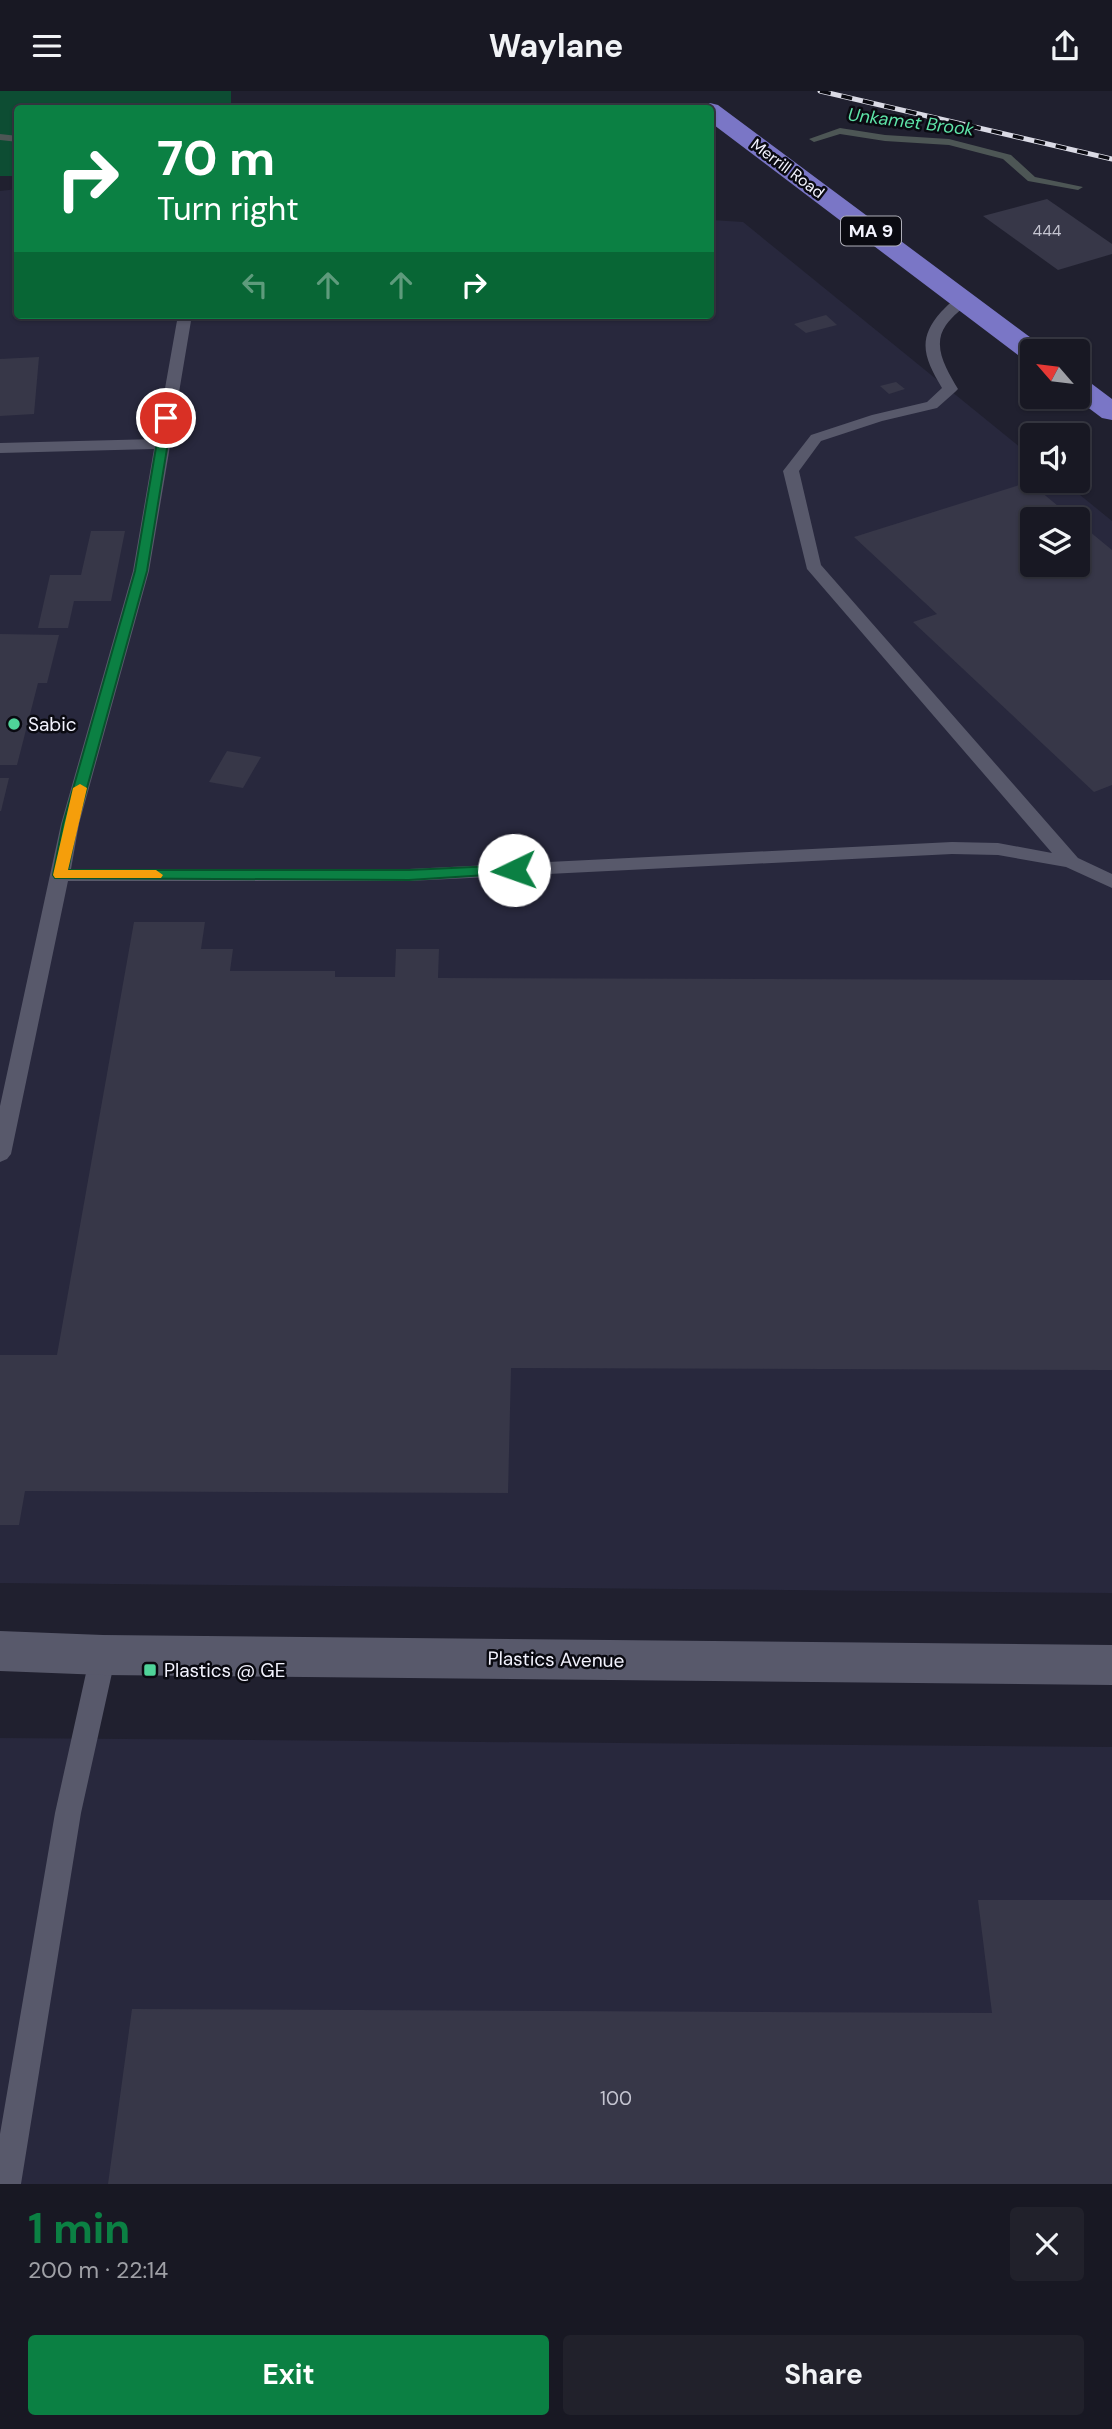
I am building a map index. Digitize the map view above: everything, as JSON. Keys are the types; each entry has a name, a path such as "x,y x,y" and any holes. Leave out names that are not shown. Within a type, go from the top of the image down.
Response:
{"highway":[{"name":"Merrill Road","path":"714,113 1020,343"},
{"path":"1090,396 1112,412"}],"street":[{"name":"Plastics Avenue","path":"0,1651 103,1655 1112,1665"}],"lane":[{"path":"963,300 940,319 933,337 932,345 939,371 950,389 932,405 877,418 816,438 791,471 813,566 1071,862"},
{"path":"0,1154 70,824 141,571 184,319"},
{"path":"0,448 162,444"},
{"path":"60,875 409,875 952,848 998,849 1071,862 1112,881"},
{"path":"6,2184 68,1813 103,1655"}],"shaded area":[{"path":"14,189 14,319 714,319 714,220 743,222 1020,447 1020,493 1078,493 1112,521 1112,1593 0,1583 0,191"},
{"path":"0,1738 1112,1747 1112,2184 0,2184"}],"green space":[{"path":"0,91 231,91 231,105 14,105 14,176 0,176"}],"building":[{"path":"1047,199 1112,244 1112,254 1058,270 983,216"},
{"path":"826,315 837,325 806,333 794,324"},
{"path":"39,357 34,414 0,416 0,359"},
{"path":"896,382 905,389 889,394 880,386"},
{"path":"1020,485 1020,493 1042,493 1059,507 1020,507 1020,577 1090,577 1090,532 1112,550 1112,785 1094,792 913,622 937,614 854,537"},
{"path":"91,531 125,531 111,601 74,601 68,628 38,628 50,575 81,575"},
{"name":"Sabic","path":"0,634 59,635 47,683 38,683 17,765 0,765"},
{"path":"227,751 261,757 243,788 209,782"},
{"name":"Sabic","path":"0,778 9,778 1,811 0,811"},
{"path":"134,922 205,922 201,949 233,949 230,971 335,971 335,977 395,977 396,949 439,949 438,978 1112,980 1112,1370 511,1368 508,1493 25,1491 19,1525 0,1525 0,1355 57,1355"},
{"path":"978,1900 1112,1900 1112,2184 108,2184 132,2009 992,2013"}],"waterway":[{"name":"Unkamet Brook","path":"814,139 840,131 885,138 949,142 1007,157 1032,179 1078,187"},
{"name":"Unkamet Brook","path":"0,137 14,139"}],"railway":[{"path":"820,91 1112,159"}],"slow traffic":[{"path":"80,788 60,875 156,875"}],"place":[{"name":"Sabic","path":"14,724"},
{"name":"Plastics @ GE","path":"150,1670"}],"route":[{"path":"166,418 141,571 70,824 60,875 409,875 514,870"}]}
